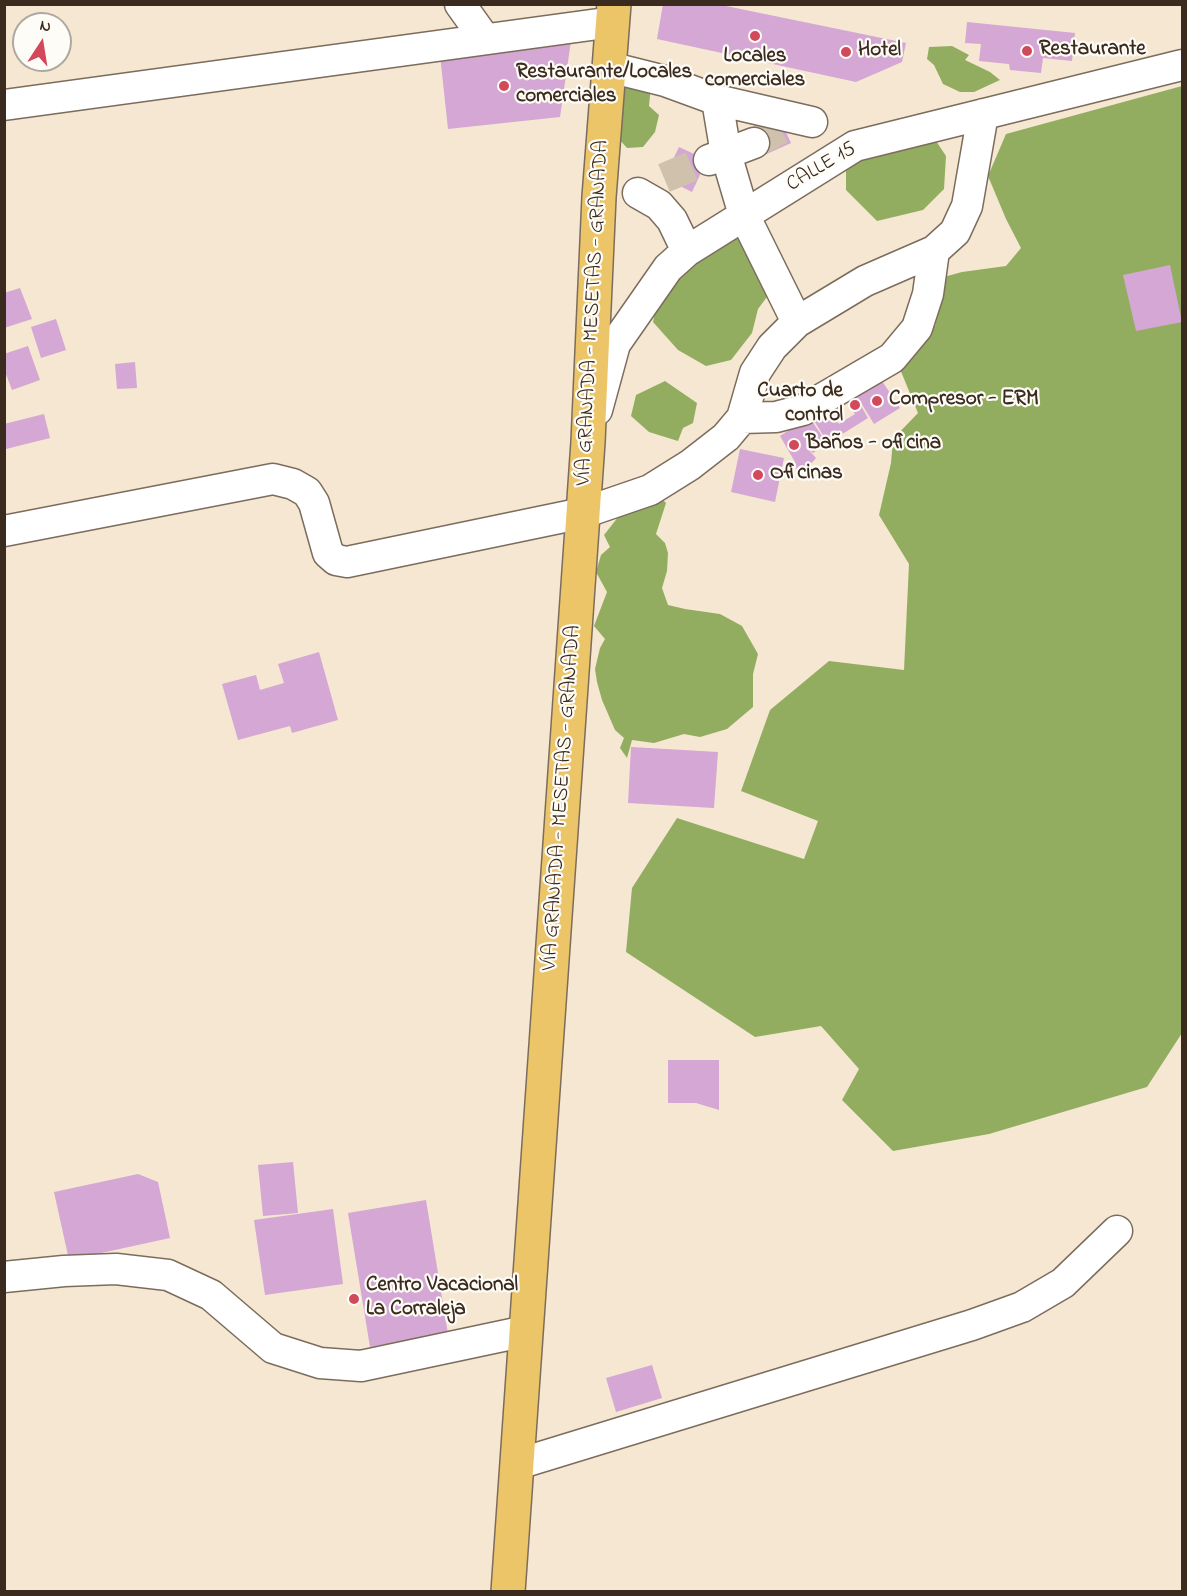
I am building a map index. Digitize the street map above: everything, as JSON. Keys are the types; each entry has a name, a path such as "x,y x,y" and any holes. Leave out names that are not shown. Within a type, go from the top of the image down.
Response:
{"main road":[{"name":"VÍA GRANADA - MESETAS - GRANADA","path":"508,1592 588,442 599,197 614,13"}],"street":[{"path":"460,4 485,39"},
{"path":"4,105 485,39 614,13"},
{"name":"CALLE 15","path":"588,442 615,344 669,268 687,251 855,146 1182,65"},
{"path":"609,67 665,81 855,146"},
{"path":"717,100 717,157 797,322"},
{"path":"4,531 273,479 294,484 307,492 314,503 328,553 336,560 347,562 583,513 650,490 690,465 726,437 742,418 755,373 772,347 797,322 865,281 934,252 955,232 967,206 983,114"},
{"path":"717,157 754,143"},
{"path":"599,197 638,194 664,178"},
{"path":"638,194 659,205 672,220 687,251"},
{"path":"742,418 776,417 803,410 891,358 917,328 928,294 934,252"},
{"path":"518,1464 961,1328 1022,1307 1063,1283 1117,1231"},
{"path":"4,1277 116,1269 168,1275 211,1294 273,1348 320,1363 361,1366 526,1331"}],"green space":[{"path":"952,46 969,55 965,60 990,72 1000,80 974,92 960,92 943,84 934,65 927,59 929,47"},
{"path":"629,79 651,85 649,106 659,115 655,132 643,147 627,148 619,139 617,88"},
{"path":"1182,86 1182,1033 1147,1087 989,1134 893,1151 842,1100 859,1069 821,1026 755,1037 626,952 632,888 677,818 804,859 818,821 741,791 770,710 829,661 904,670 909,564 879,515 891,463 893,439 918,413 900,369 915,334 935,326 940,307 929,281 962,272 1006,266 1021,248 988,176 1006,134"},
{"path":"899,119 926,126 946,156 944,189 923,210 877,221 846,190 846,158 869,133"},
{"path":"735,225 775,286 758,309 752,333 731,360 706,366 678,350 653,322 661,281"},
{"path":"665,381 697,403 693,423 683,428 678,441 649,432 631,416 636,395"},
{"path":"662,499 666,503 656,534 665,543 668,553 667,571 662,588 668,605 720,614 742,626 758,654 753,674 753,707 727,729 700,737 684,734 654,743 632,740 627,758 620,748 624,738 615,730 597,682 595,669 600,648 605,639 594,626 607,592 596,572 601,555 610,547 604,535 626,507"}],"building":[{"path":"663,4 726,6 906,43 902,62 856,82 657,39"},
{"name":"Restaurante","path":"967,22 1075,33 1072,61 1043,58 1041,73 1010,70 1009,64 979,61 981,44 965,43"},
{"name":"Restaurante/Locales comerciales","path":"572,34 560,117 448,129 440,55"},
{"path":"778,115 791,143 760,157 748,129"},
{"path":"679,147 707,160 692,192 664,178"},
{"path":"1170,265 1182,322 1136,331 1123,275"},
{"path":"20,288 32,319 4,328 4,293"},
{"path":"56,319 66,350 41,358 31,327"},
{"path":"28,346 40,380 12,390 4,369 4,354"},
{"path":"135,362 137,388 117,389 115,364"},
{"name":"Compresor - ERM","path":"880,378 900,408 874,424 855,393"},
{"path":"852,390 868,418 828,443 811,416 827,406 839,424 855,414 844,395"},
{"path":"44,414 50,438 6,449 4,424"},
{"path":"809,417 827,443 813,453 806,447 816,458 804,472 797,471 795,462 780,436"},
{"name":"Oficinas","path":"740,449 784,458 775,502 731,492"},
{"path":"319,652 338,720 292,733 290,726 238,740 222,684 256,675 260,690 284,683 278,664"},
{"path":"631,747 718,752 714,808 628,803"},
{"path":"668,1060 719,1060 719,1110 696,1103 668,1103"},
{"path":"293,1162 298,1213 263,1216 258,1165"},
{"path":"138,1174 158,1182 170,1238 69,1260 54,1192"},
{"path":"426,1200 448,1334 370,1347 348,1213"},
{"path":"333,1209 343,1284 265,1295 254,1220"},
{"path":"652,1365 662,1398 616,1412 606,1378"}],"tunnel":[{"path":"754,143 783,128"},
{"path":"664,178 707,160"}],"place":[{"name":"Locales comerciales","path":"755,36"},
{"name":"Restaurante","path":"1027,51"},
{"name":"Hotel","path":"846,52"},
{"name":"Restaurante/Locales comerciales","path":"504,86"},
{"name":"Compresor - ERM","path":"877,401"},
{"name":"Cuarto de control","path":"855,405"},
{"name":"Baños - oficina","path":"794,445"},
{"name":"Oficinas","path":"758,475"},
{"name":"Centro Vacacional La Corraleja","path":"354,1299"}]}
